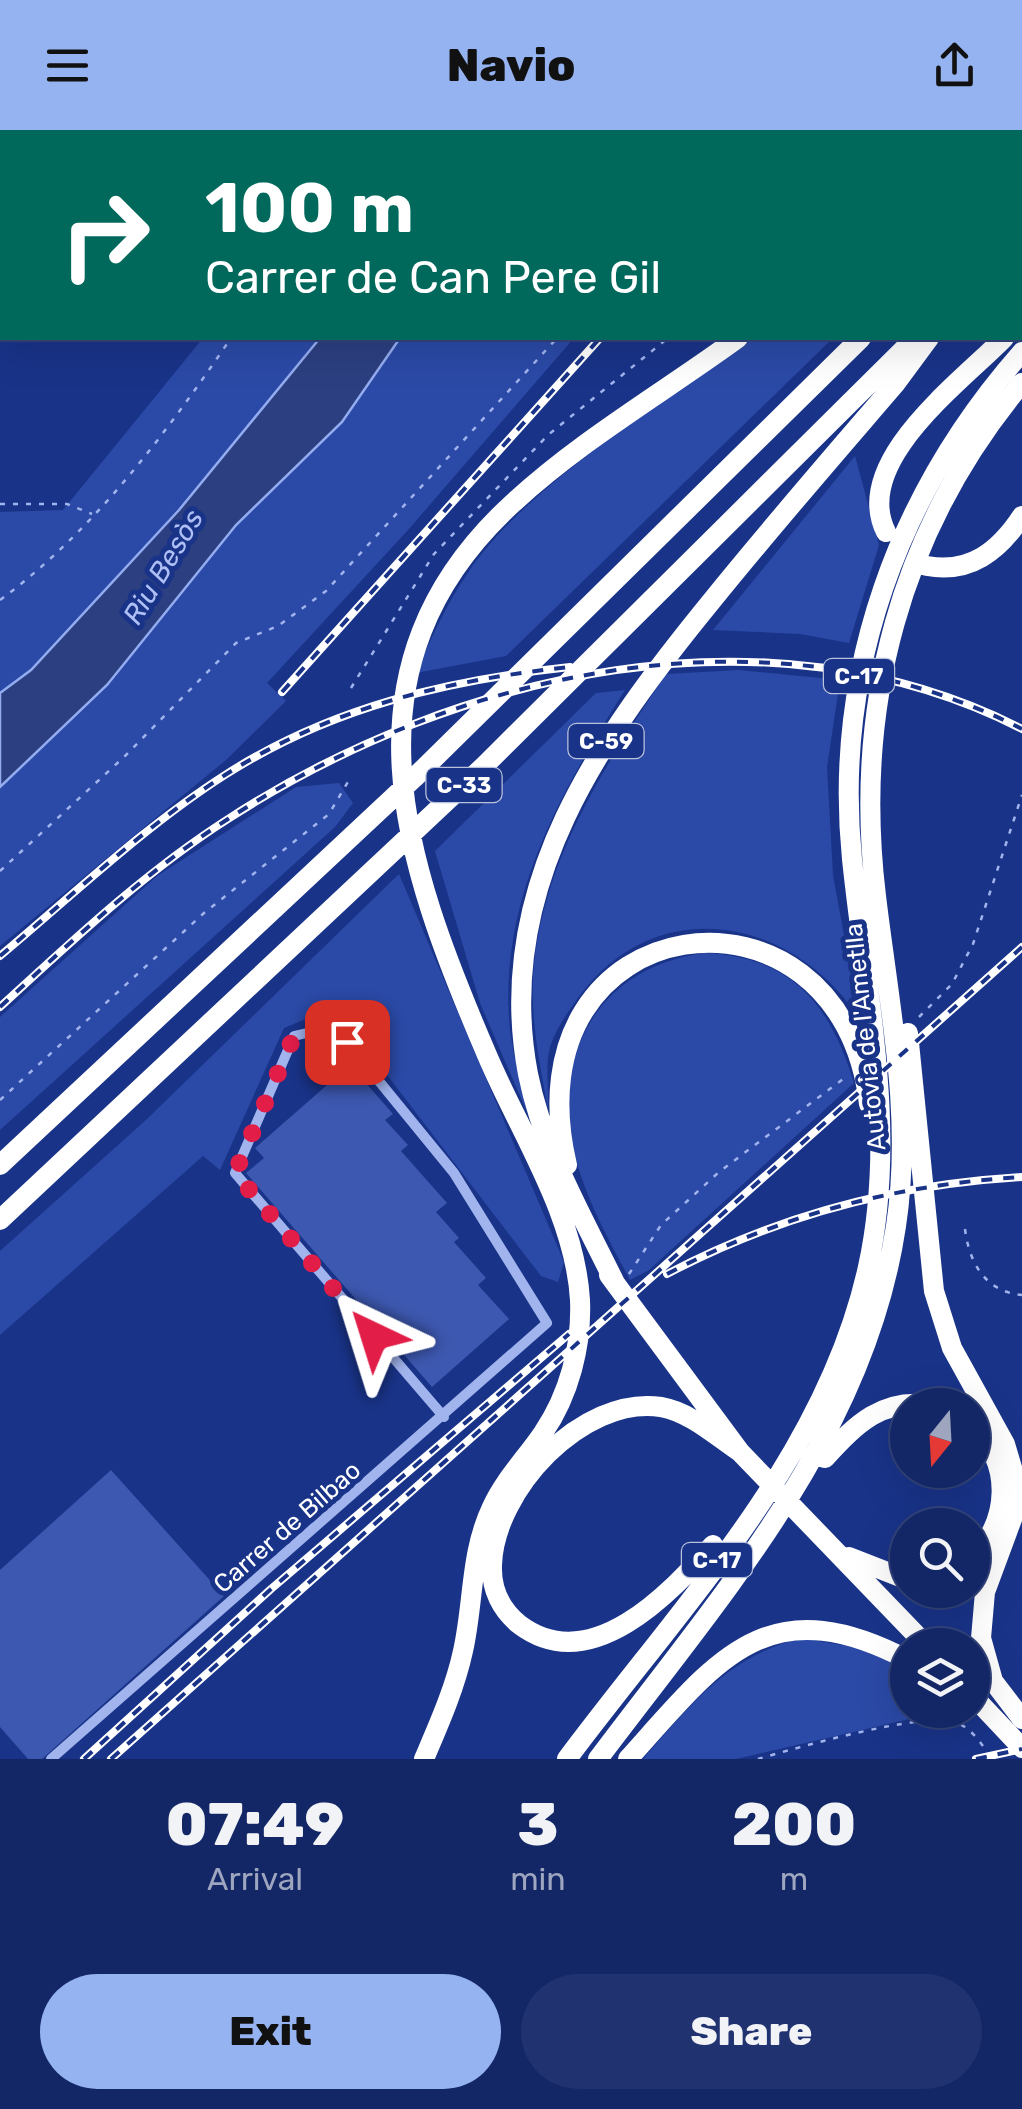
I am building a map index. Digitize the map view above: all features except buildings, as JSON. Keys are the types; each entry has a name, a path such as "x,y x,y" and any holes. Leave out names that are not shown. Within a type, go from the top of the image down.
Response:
{"highway":[{"name":"C-59","path":"621,1281 547,1188 470,1016 418,862 400,775 399,713 429,612 456,566 488,526 540,479 735,340"},
{"name":"C-33","path":"0,1165 350,839 858,340"},
{"name":"C-33","path":"0,1220 470,779 913,340"},
{"name":"C-59","path":"909,1628 740,1452 641,1320 548,1146 528,1071 524,958 546,856 575,790 642,688 927,340"},
{"path":"886,532 877,499 886,466 900,445 1002,340"},
{"name":"C-17","path":"876,1113 876,1041 849,822 851,733 864,650 893,558 928,482 977,406 1022,352"},
{"name":"Autovia de l'Ametlla","path":"598,1759 805,1476 855,1376 886,1277 902,1162 907,1084 901,1022 880,930 868,784 876,690 890,628 910,569 950,485 1022,383"},
{"path":"927,566 951,568 984,558 1022,516"},
{"name":"C-59","path":"589,1229 560,1130 558,1079 580,1015 622,970 664,949 694,942 757,950 792,967 819,990 844,1023 854,1065 876,1113 880,1187"},
{"path":"907,1084 927,1251 939,1312 958,1362 1005,1444 1015,1478 1016,1511 989,1577 980,1620 988,1668 1015,1721 1022,1748"},
{"name":"C-17","path":"567,1759 749,1518 817,1413 845,1348 869,1263 880,1187"},
{"path":"424,1759 456,1677 483,1527 509,1476 549,1424 568,1382 578,1338 580,1301 572,1254 547,1188"},
{"path":"740,1452 684,1415 660,1407 636,1407 595,1422 551,1452 516,1495 493,1552 494,1588 502,1606 528,1630 558,1639 594,1637 647,1612 726,1531 749,1518"},
{"path":"805,1476 853,1428 876,1411 890,1407"},
{"path":"990,1449 1002,1484 996,1523 990,1532"},
{"path":"819,1537 859,1564 890,1574"},
{"path":"628,1759 715,1666 764,1636 798,1629 833,1631 890,1653"},
{"path":"990,1701 1015,1721"},
{"path":"990,1706 1015,1721"},
{"path":"990,1712 1015,1721"}],"street":[{"name":"Carrer de Bilbao","path":"51,1759 444,1417 547,1323 454,1173 347,1042 320,1030 294,1036 235,1173 444,1417"}],"path":[{"path":"0,600 42,570 163,436 230,340"},
{"path":"0,871 124,758 236,643 278,626 326,592 555,340"},
{"path":"0,504 67,504 92,514"},
{"path":"0,1100 204,913 329,814 348,780"},
{"path":"901,1022 952,984 974,944 1022,795"},
{"path":"1011,826 1022,819"},
{"path":"621,1281 661,1225 719,1172 854,1065"},
{"path":"965,1229 968,1255 984,1278 1005,1294 1022,1296"},
{"path":"758,1759 925,1720 955,1722 974,1734 992,1759"}],"shaded area":[{"path":"201,340 318,340 179,510 31,670 0,693 0,512 63,510"},
{"path":"399,340 572,340 408,530 267,683 286,701 226,760 0,946 0,787 107,685 236,525 342,422"},
{"path":"751,340 831,340 506,656 416,673 454,596 495,539 562,475"},
{"path":"855,456 879,545 849,643 800,634 713,630"},
{"path":"739,670 840,680 827,767 833,875 859,1018 831,984 799,958 763,939 724,930 686,930 648,940 613,961 581,994 560,1026 549,1054 548,1109 534,1019 534,964 551,885 565,848 601,776 666,674"},
{"path":"625,690 579,766 540,846 515,929 509,973 509,1019 529,1117 480,1003 435,851 596,693"},
{"path":"339,783 353,803 335,827 0,1130 0,1017 157,876 296,787"},
{"path":"399,874 564,1262 558,1282 541,1276 335,1007 284,1028 220,1170 203,1156 0,1335 0,1251 147,1119"},
{"path":"705,953 762,964 803,990 833,1030 854,1083 649,1270 630,1280 581,1176 571,1137 569,1099 574,1063 586,1030 605,1002 631,979 665,963"},
{"path":"802,1638 870,1650 890,1661 890,1724 736,1759 643,1759 713,1685 753,1656"}],"water":[{"name":"Riu Besòs","path":"318,340 399,340 342,422 236,525 107,685 0,787 0,693 31,670 179,510"}],"railway":[{"path":"282,692 598,340"},
{"path":"0,1007 139,884 228,819 317,767 413,724 513,691 616,670 720,662 824,668 925,690 1022,729"},
{"path":"0,956 166,816 265,751 306,731 392,700 480,680 570,667"},
{"path":"111,1759 1022,947"},
{"path":"667,1274 751,1235 839,1206 930,1187 1022,1177"},
{"path":"84,1759 271,1589 569,1334"},
{"path":"976,1759 1022,1749"}],"route":[{"path":"347,1042 320,1030 294,1036 235,1173 374,1336"}]}
